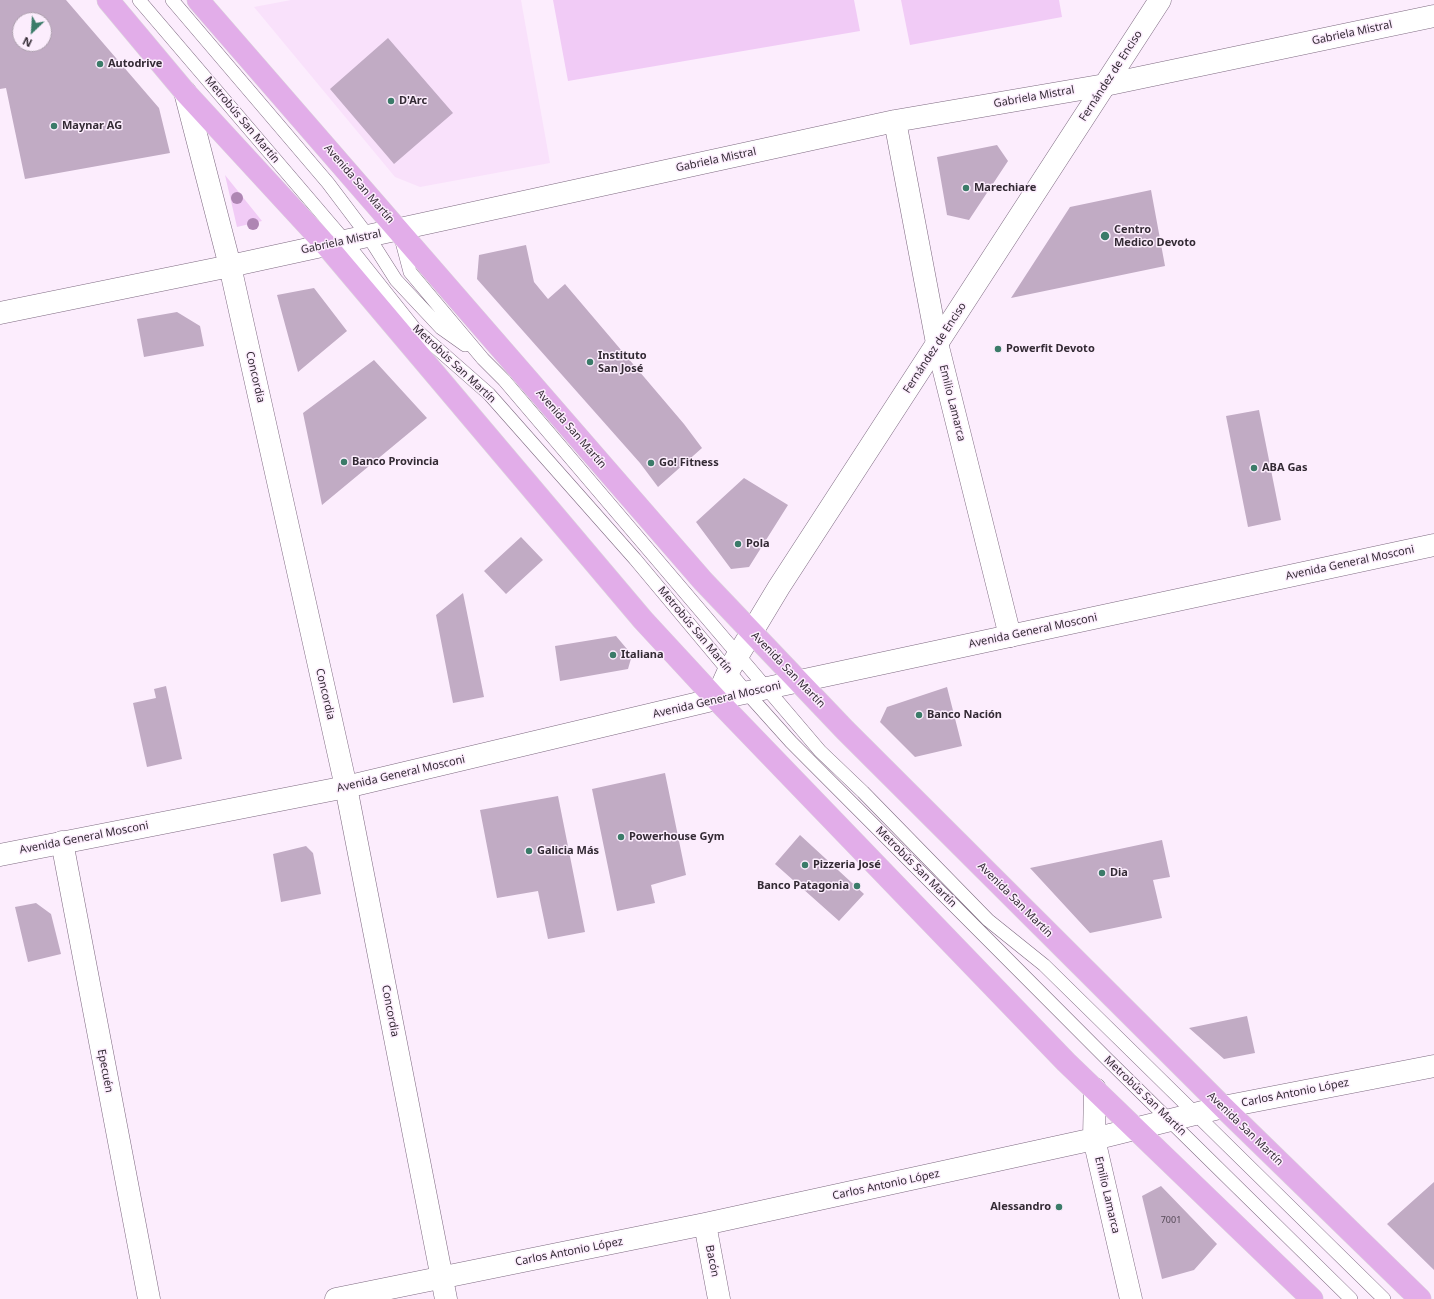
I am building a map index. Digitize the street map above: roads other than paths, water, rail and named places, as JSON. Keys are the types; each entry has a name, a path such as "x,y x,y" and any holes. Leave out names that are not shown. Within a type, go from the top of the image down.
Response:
{"main road":[{"path":"108,0 185,92 335,243 643,620 716,699 1095,1089 1312,1299"},
{"name":"Avenida San Martín","path":"198,0 703,581 857,742 1222,1107 1420,1299"}],"street":[{"name":"Fernández de Enciso","path":"716,699 734,662 779,588 1160,0"},
{"name":"Gabriela Mistral","path":"0,313 230,266 895,121 1105,85 1434,16"},
{"name":"Concordia","path":"185,92 230,266 346,787 446,1299"},
{"name":"Emilio Lamarca","path":"895,121 938,343 1010,636"},
{"name":"Avenida General Mosconi","path":"0,855 346,787 716,699 1434,545"},
{"name":"Epecuén","path":"62,842 148,1299"},
{"name":"Carlos Antonio López","path":"336,1299 705,1224 1094,1139 1195,1115 1222,1107 1434,1066"},
{"name":"Emilio Lamarca","path":"1095,1089 1094,1139 1131,1299"},
{"name":"Bacón","path":"705,1224 719,1299"}],"lane":[{"name":"Metrobús San Martín","path":"140,0 335,243 415,329 489,394 635,559 734,662 757,690 863,792 988,920 1044,965 1384,1299"},
{"name":"Metrobús San Martín","path":"172,0 328,183 368,236 396,280 441,328 483,359"},
{"name":"Metrobús San Martín","path":"398,229 410,272 483,359 509,386 757,690 791,742 1170,1121 1351,1299"}],"place":[{"name":"Autodrive","path":"100,64"},
{"name":"D'Arc","path":"391,101"},
{"name":"Maynar AG","path":"54,126"},
{"name":"Marechiare","path":"966,188"},
{"name":"Centro Medico Devoto","path":"1105,236"},
{"name":"Powerfit Devoto","path":"998,349"},
{"name":"Instituto San José","path":"590,362"},
{"name":"Banco Provincia","path":"344,462"},
{"name":"Go! Fitness","path":"651,463"},
{"name":"ABA Gas","path":"1254,468"},
{"name":"Pola","path":"738,544"},
{"name":"Italiana","path":"613,655"},
{"name":"Banco Nación","path":"919,715"},
{"name":"Powerhouse Gym","path":"621,837"},
{"name":"Galicia Más","path":"529,851"},
{"name":"Pizzeria José","path":"805,865"},
{"name":"Dia","path":"1102,873"},
{"name":"Banco Patagonia","path":"857,886"},
{"name":"Alessandro","path":"1059,1207"}]}
